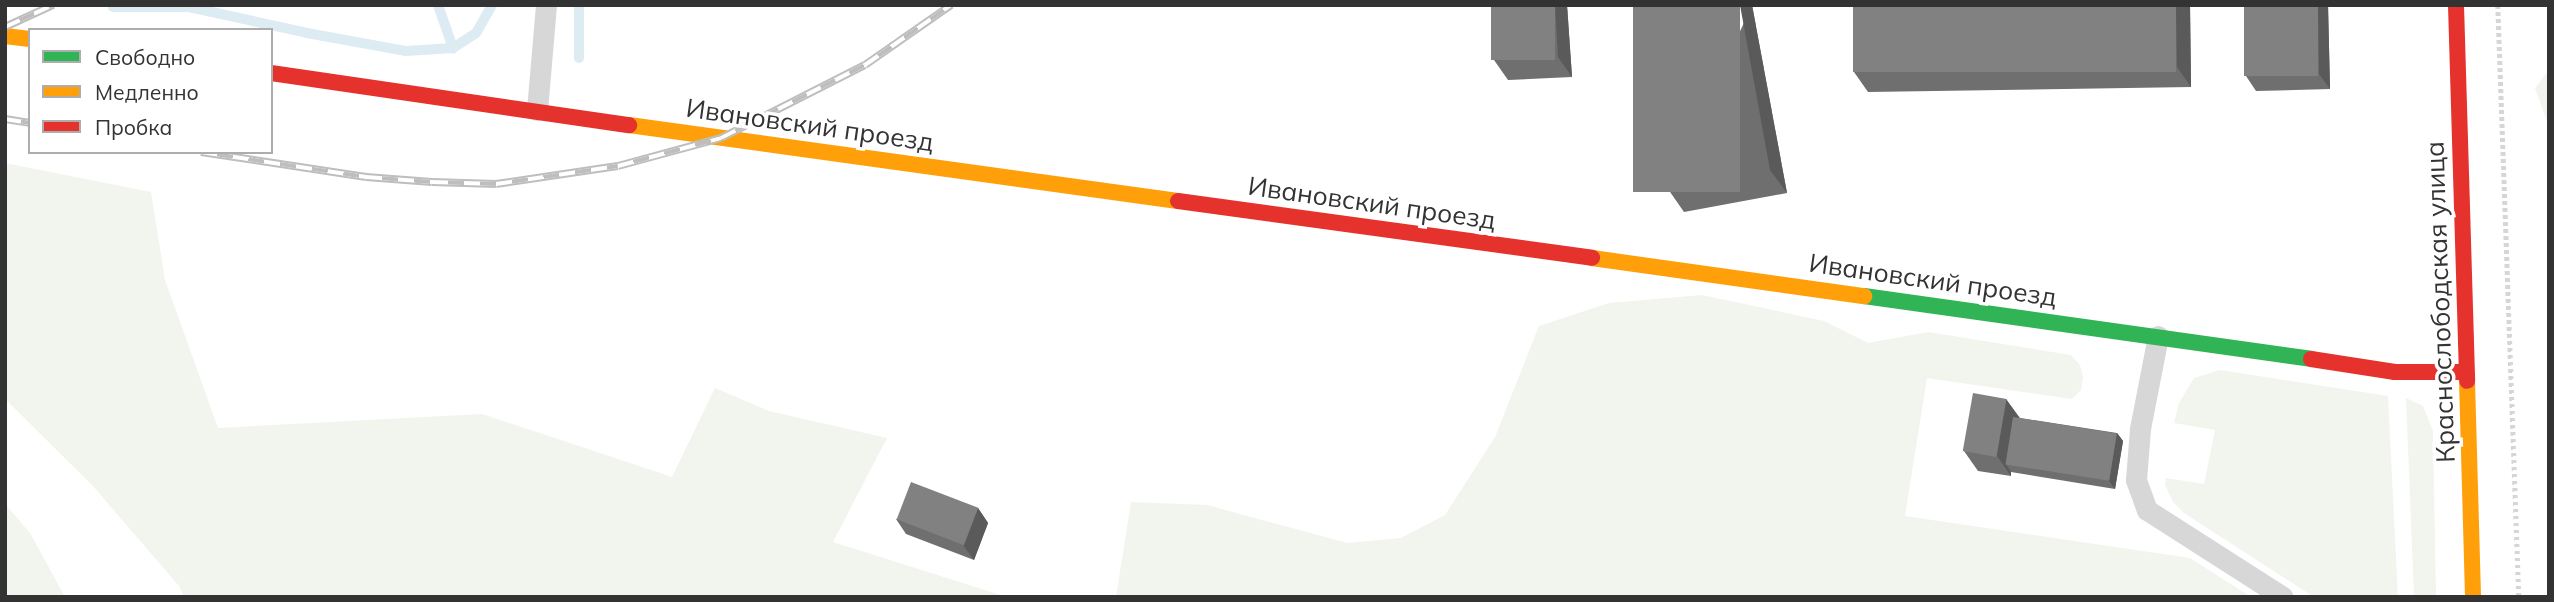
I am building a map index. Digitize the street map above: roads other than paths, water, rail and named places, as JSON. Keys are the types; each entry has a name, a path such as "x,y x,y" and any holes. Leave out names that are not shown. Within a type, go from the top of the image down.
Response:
{"street":[{"name":"Краснослободская улица","path":"2456,5 2473,597"},
{"path":"5,36 28,39"},
{"name":"Ивановский проезд","path":"273,73 2158,336 2395,372 2466,372"}],"lane":[{"path":"537,110 546,5"},
{"path":"2158,336 2140,429 2136,480 2147,510 2283,597"}],"waterway":[{"path":"438,5 453,48"},
{"path":"113,7 189,7 406,51 453,48 476,33 492,5"},
{"path":"579,5 579,58"}],"railway":[{"path":"5,27 53,5"},
{"path":"214,154 366,177 496,184 618,166 721,138 865,65 951,5"},
{"path":"5,119 28,123"}]}
